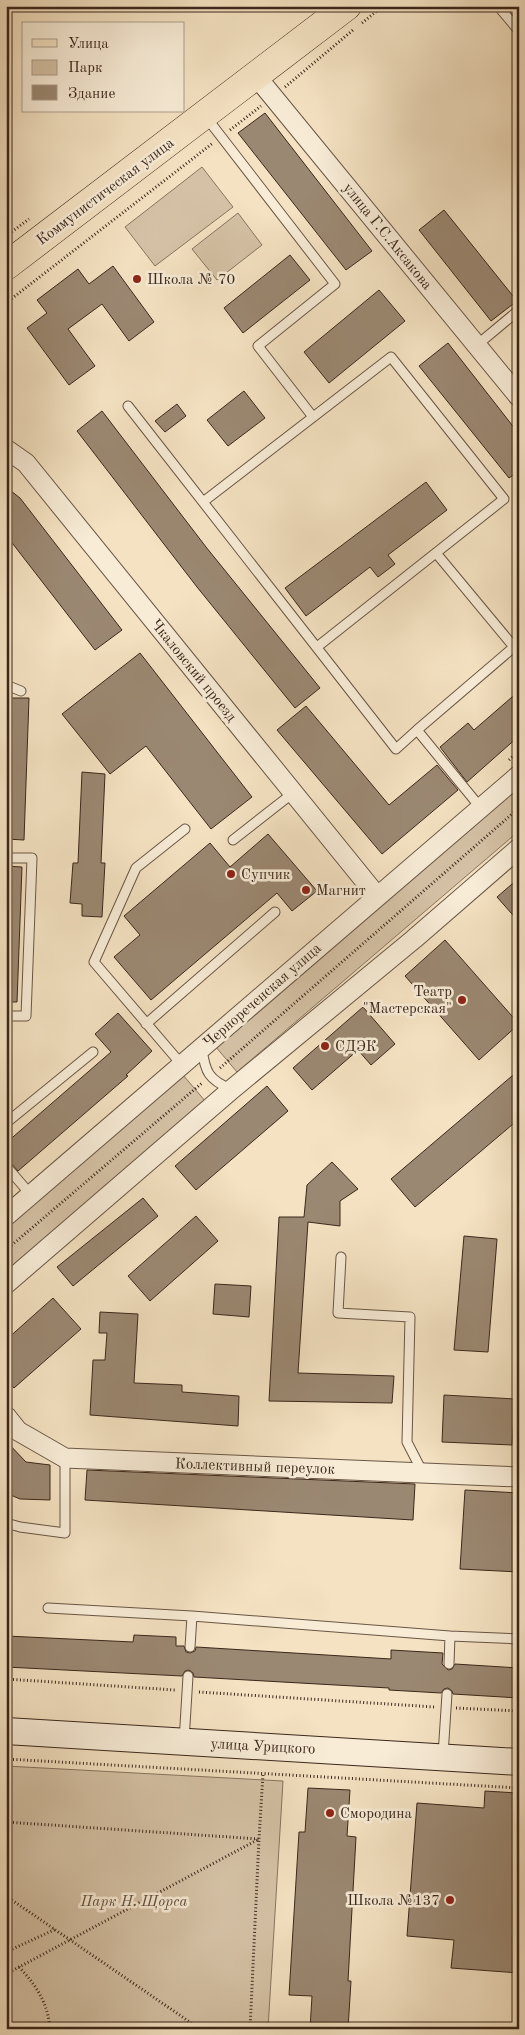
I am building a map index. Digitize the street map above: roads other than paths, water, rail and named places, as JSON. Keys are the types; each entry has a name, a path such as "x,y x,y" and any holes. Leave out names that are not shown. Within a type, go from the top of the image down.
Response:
{"main road":[{"name":"Коммунистическая улица","path":"6,266 205,115 265,86 354,20"},
{"name":"улица Урицкого","path":"6,1731 519,1762"}],"street":[{"name":"улица Г.С.Аксакова","path":"265,86 519,396"},
{"name":"Чкаловский проезд","path":"6,449 26,463 377,896"},
{"name":"Чернореченская улица","path":"6,1216 519,775"},
{"path":"6,1284 231,1090 414,939 519,848"},
{"name":"Коллективный переулок","path":"6,1416 18,1431 65,1458 519,1477"}],"lane":[{"path":"498,6 519,31"},
{"path":"205,115 335,284 258,346 313,417"},
{"path":"477,345 519,310"},
{"path":"203,502 391,357 504,499 317,647"},
{"path":"128,406 396,749 514,647 436,553"},
{"path":"6,684 21,691"},
{"path":"417,730 480,807"},
{"path":"233,840 293,793"},
{"path":"182,1065 94,962 136,868 185,830"},
{"path":"6,858 32,858 26,1016 6,1016"},
{"path":"146,1024 275,912"},
{"path":"202,1048 209,1077 231,1090"},
{"path":"6,1123 93,1052"},
{"path":"6,1166 31,1195"},
{"path":"341,1257 338,1314 410,1317 408,1442 424,1473"},
{"path":"6,1523 20,1527 65,1533 65,1458"},
{"path":"48,1608 192,1616 450,1636 519,1639"},
{"path":"190,1647 192,1616"},
{"path":"449,1664 450,1636"},
{"path":"184,1742 188,1676"},
{"path":"443,1757 447,1694"}],"place":[{"name":"Школа № 70","path":"137,279"},
{"name":"Супчик","path":"231,874"},
{"name":"Магнит","path":"306,890"},
{"name":"Театр \"Мастерская\"","path":"462,1000"},
{"name":"СДЭК","path":"325,1046"},
{"name":"Смородина","path":"330,1813"},
{"name":"Школа №137","path":"450,1900"}],"park label":[{"name":"Парк Н. Щорса","path":"134,1901"}]}
